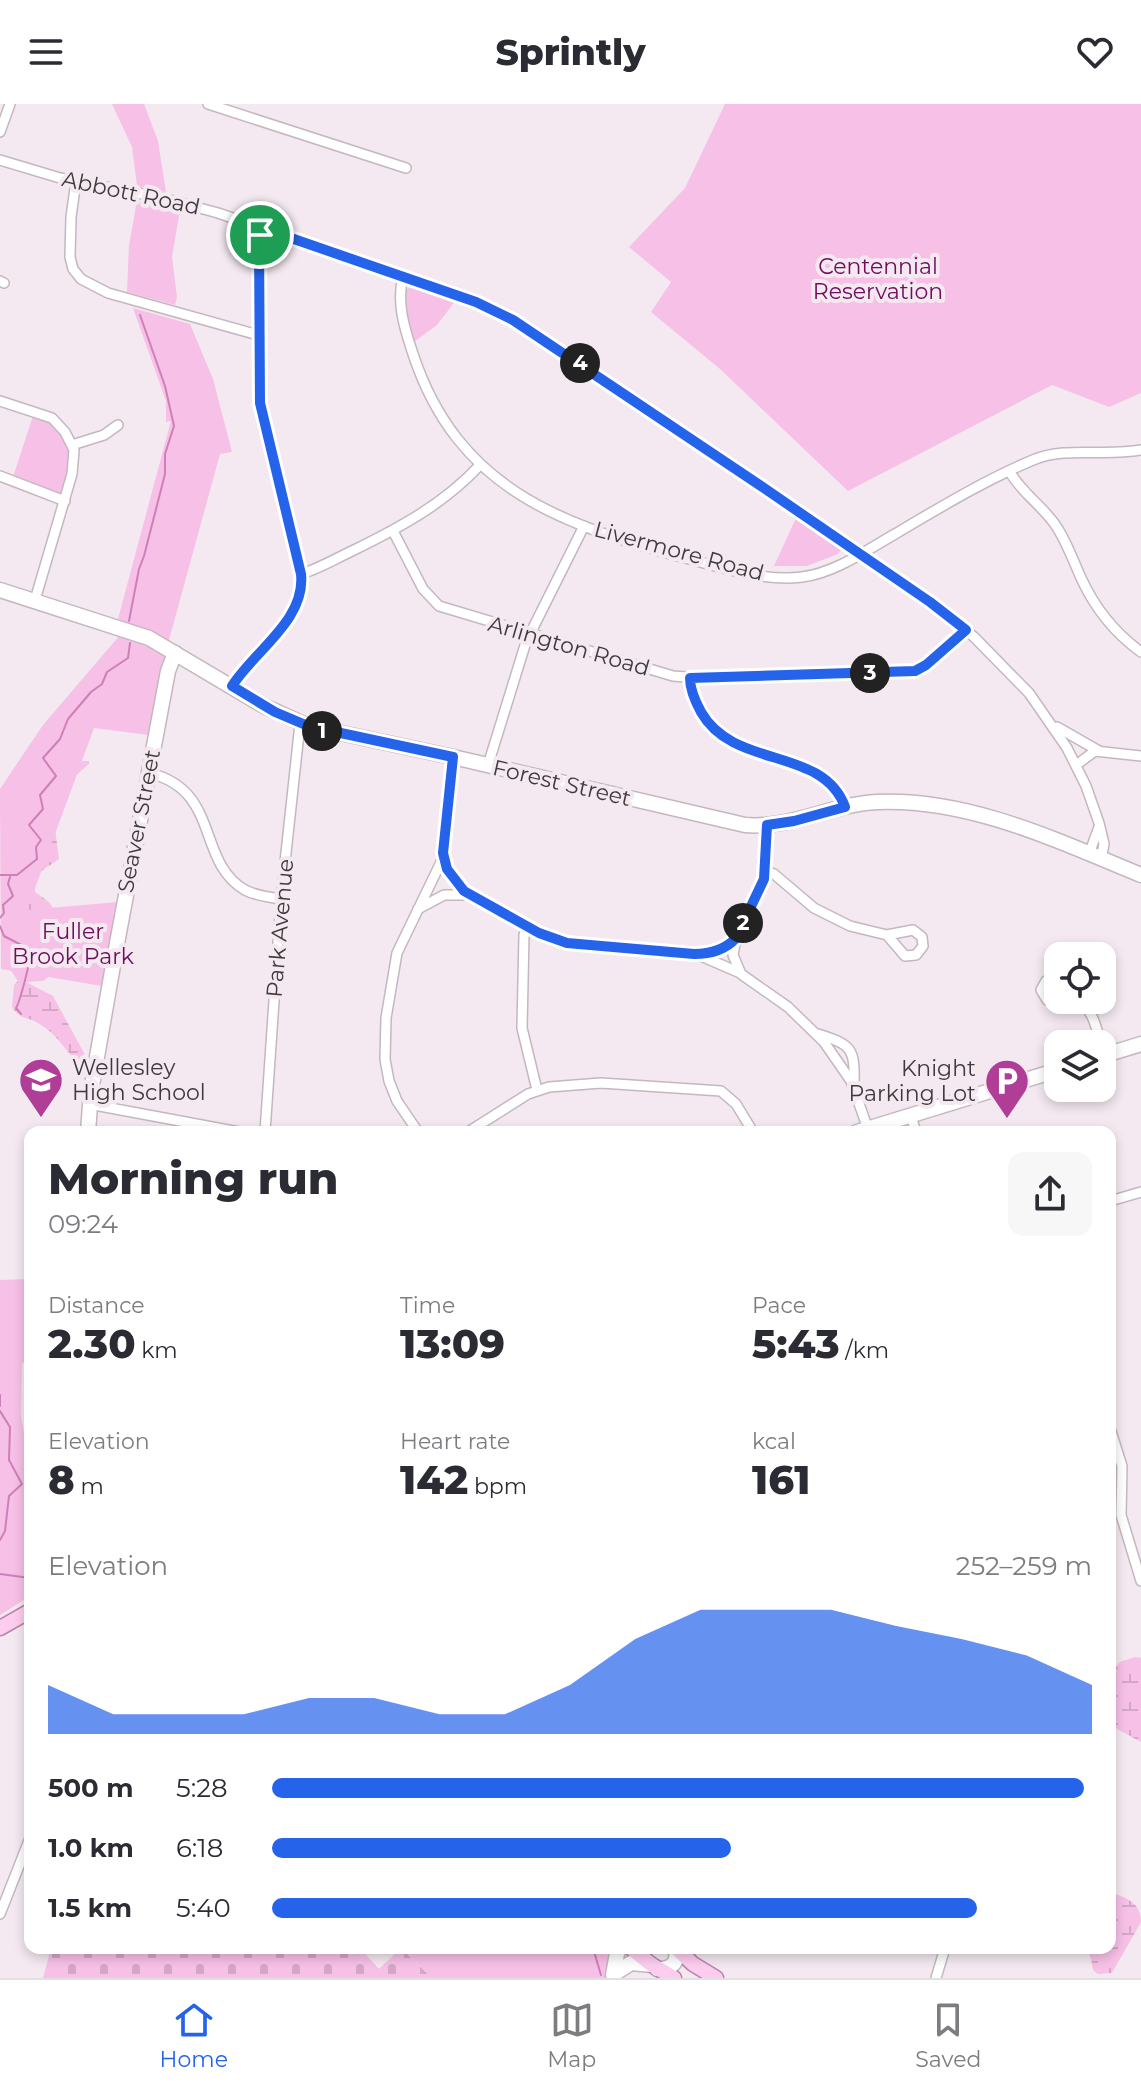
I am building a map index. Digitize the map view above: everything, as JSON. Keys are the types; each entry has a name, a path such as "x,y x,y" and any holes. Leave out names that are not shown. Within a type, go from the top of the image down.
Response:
{"main road":[{"path":"0,1628 24,1614"},
{"path":"638,1954 674,1978"},
{"path":"682,1954 716,1978"}],"street":[{"path":"0,132 10,104"},
{"path":"208,104 406,168"},
{"name":"Abbott Road","path":"0,160 76,181 176,201 262,228 476,302 522,325 860,554 966,630 1005,667 1047,717 1076,765 1099,823 1095,856"},
{"path":"76,181 70,257 73,269 81,279 108,293 258,335"},
{"path":"232,686 292,611 300,592 301,574 260,403 259,240 262,228"},
{"name":"Livermore Road","path":"403,277 400,292 402,312 425,388 449,429 480,465 525,498 584,526 636,545 701,562 780,577 798,578 822,572 860,554 937,509 1045,456 1141,450"},
{"path":"0,401 52,418 63,428 72,445 74,466 35,600"},
{"path":"72,445 104,435 118,425"},
{"path":"301,574 393,531 443,499 480,465"},
{"path":"1010,472 1058,529 1102,615 1115,631 1141,652"},
{"path":"0,476 65,501"},
{"path":"488,765 529,634 584,526"},
{"name":"Arlington Road","path":"393,531 419,582 434,603 665,674 690,678 915,671 966,630"},
{"name":"Forest Street","path":"0,590 143,635 300,724 335,734 453,757 731,823 767,825 845,807 891,802 948,809 1011,825 1141,875"},
{"name":"Seaver Street","path":"88,1126 89,1104 149,773 168,671 175,653"},
{"path":"690,678 697,704 719,735 736,745 817,774 835,788 845,807"},
{"path":"1047,717 1073,737 1099,751 1141,756"},
{"name":"Park Avenue","path":"265,1126 281,899 300,724"},
{"path":"1076,765 1089,754 1099,751"},
{"path":"414,1126 394,1094 387,1073 384,1050 386,1018 397,953 438,870 443,853 453,757"},
{"path":"149,773 172,782 193,800 217,855 234,881 253,894 281,899"},
{"path":"741,974 733,955 736,938 763,883 767,825"},
{"path":"443,853 452,878 470,895 552,938 575,944 694,954 718,950 736,938"},
{"path":"765,871 774,874 807,904 826,916 850,926 887,935"},
{"path":"416,911 444,895 470,895"},
{"path":"527,926 524,935 522,1028 537,1090"},
{"path":"694,954 741,974 788,1007 818,1034 854,1087"},
{"path":"818,1034 849,1048 855,1065 854,1087 862,1126"},
{"path":"1116,1048 1141,1044"},
{"path":"877,1126 1044,1074"},
{"path":"478,1126 537,1090 566,1084 601,1083 716,1090 732,1099 749,1126"},
{"path":"89,1104 207,1126"},
{"path":"911,1116 914,1126"},
{"path":"1116,1199 1141,1192"},
{"path":"1116,1447 1122,1466 1121,1515 1141,1581"},
{"path":"0,1914 24,1853"},
{"path":"613,1976 617,1954"},
{"path":"613,1976 631,1963 668,1968 674,1964 677,1954"},
{"path":"936,1978 943,1954"}],"green space":[{"path":"112,104 144,104 158,141 166,192 137,186 132,147"},
{"name":"Centennial Reservation","path":"725,104 1141,104 1141,393 1109,407 1052,385 848,491 720,369 651,312 671,282 629,247 685,188"},
{"path":"137,201 180,210 172,257 177,297 175,305 127,292 129,245"},
{"path":"410,287 456,300 437,325 414,342 407,314 406,290"},
{"path":"133,308 190,324 213,379 232,452 220,454 169,640 118,619 171,421 166,422 166,401"},
{"path":"33,416 57,429 64,438 68,459 62,496 13,477"},
{"path":"797,516 840,545 838,554 807,566 774,566"},
{"name":"Fuller Brook Park","path":"120,635 165,654 149,735 94,728 27,910 118,902 102,986 1,969 0,789 43,725"},
{"path":"89,761 89,764 75,776 54,821 59,859 38,875 35,885 35,892 54,910 50,976 43,981 26,982 53,996 84,1053 84,1058 77,1062 47,1029 19,1015 12,1007 14,985 18,981 9,968 0,805 74,763"},
{"path":"24,1279 21,1416 24,1434 24,1600 0,1615 0,1280"},
{"path":"1141,1658 1141,1742 1116,1728 1116,1666 1120,1662"},
{"path":"1116,1894 1135,1905 1141,1922 1112,1973 1098,1974 1093,1970 1090,1954 1116,1954"},
{"path":"49,1954 365,1954 379,1969 395,1954 407,1954 432,1978 43,1978"},
{"path":"407,1954 608,1954 609,1966 605,1978 432,1978"}],"waterway":[{"path":"129,621 139,569 165,474 165,454 174,426 165,386 140,315"},
{"path":"0,875 17,875 37,859 36,847 41,840 29,825 43,809 40,795 56,776 43,758 60,739 68,719 102,684 107,672 128,658 130,643"},
{"path":"0,918 4,913 3,905 13,896 8,884 10,877"},
{"path":"0,926 4,936 31,950 16,1008 21,1014"},
{"path":"0,1395 0,1406"},
{"path":"0,1411 10,1427 9,1460 22,1484 9,1496 5,1531 0,1540"},
{"path":"0,1574 24,1577"},
{"path":"595,1954 601,1975"}],"place":[{"name":"Wellesley High School","path":"41,1119"},
{"name":"Knight Parking Lot","path":"1007,1120"}],"route":[{"path":"262,228 492,308 531,330 761,486 966,630 923,668 915,671 690,678 697,704 719,735 736,745 799,766 824,778 835,788 845,807 767,825 764,879 736,938 729,945 704,954 694,954 575,944 539,933 464,891 447,869 443,853 453,757 308,726 275,712 232,686 285,622 295,606 301,587 301,574 259,396 260,235 262,228"}]}
